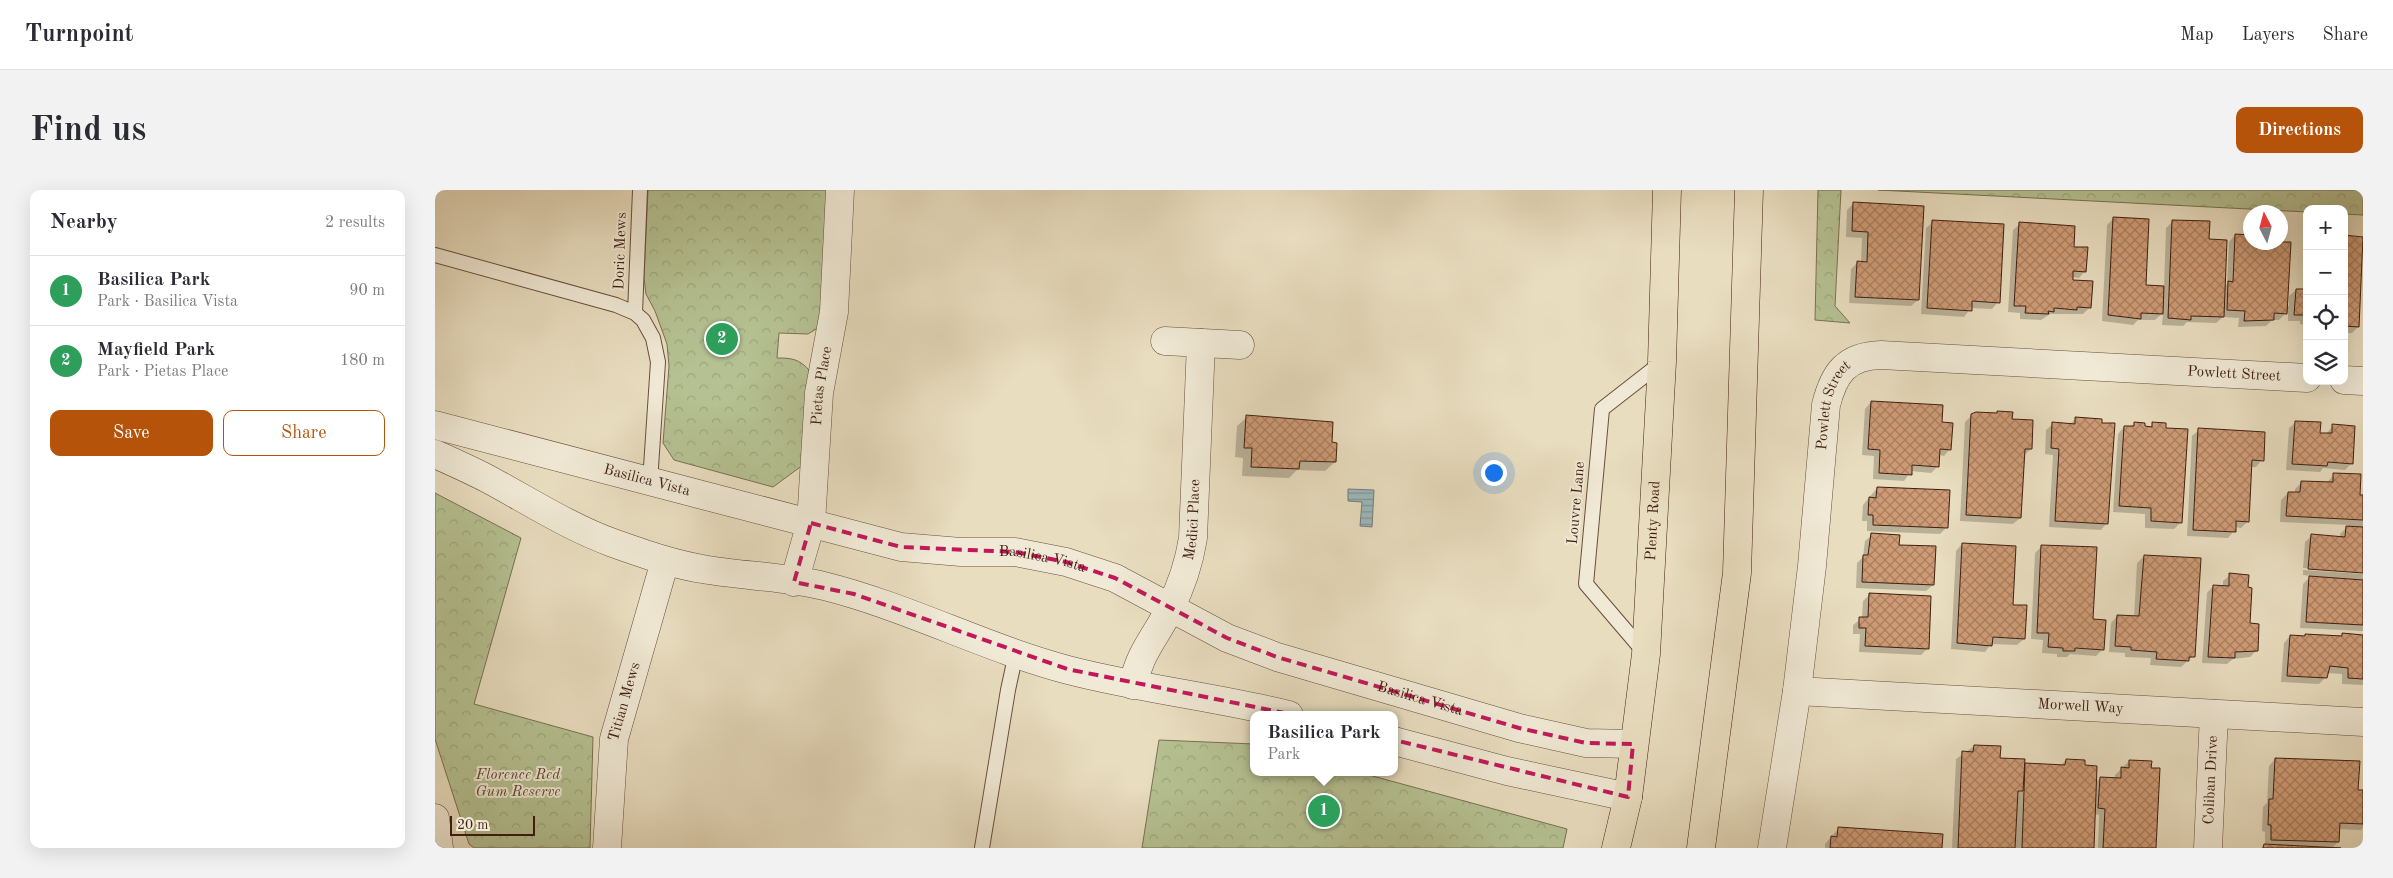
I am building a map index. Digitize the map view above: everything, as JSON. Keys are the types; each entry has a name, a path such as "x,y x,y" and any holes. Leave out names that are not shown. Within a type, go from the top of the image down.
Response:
{"highway":[{"name":"Plenty Road","path":"1616,848 1628,798 1633,744 1646,654 1663,362 1667,190"},
{"path":"1701,848 1737,572 1749,190"}],"street":[{"name":"Pietas Place","path":"794,582 811,523 819,393 834,312 840,190"},
{"path":"1165,341 1240,345"},
{"name":"Medici Place","path":"1133,685 1141,656 1170,609 1187,570 1193,538 1201,342"},
{"name":"Powlett Street","path":"1772,848 1797,691 1812,566 1826,405 1831,386 1840,371 1851,361 1871,355 1881,355 2303,378"},
{"path":"2348,380 2363,381"},
{"name":"Basilica Vista","path":"435,426 901,547 961,552 1015,552 1066,562 1115,578 1227,638 1277,657 1519,728 1586,743 1633,744"},
{"path":"435,454 488,479 551,514 609,542 665,561 705,570 821,586 854,594 1017,654 1067,670 1133,685 1200,696 1270,711"},
{"name":"Titian Mews","path":"607,848 614,739 665,561"},
{"name":"Morwell Way","path":"1797,691 2363,722"},
{"name":"Coliban Drive","path":"2208,848 2214,714"},
{"path":"1398,742 1507,771 1628,798"},
{"path":"435,818 439,848"}],"lane":[{"name":"Doric Mews","path":"635,313 640,190"},
{"path":"435,255 616,305 635,313 643,320 653,338 658,362 650,482"},
{"name":"Louvre Lane","path":"1646,654 1586,584 1602,409 1663,362"},
{"path":"982,848 1008,690 1017,654"}],"highlighted area":[{"path":"811,523 901,547 1015,552 1066,562 1115,578 1227,638 1277,657 1519,728 1586,743 1633,744 1628,797 1280,712 1067,669 854,594 794,582"}],"green space":[{"path":"648,190 827,190 820,321 818,328 808,334 779,333 777,358 795,360 802,363 809,370 803,465 773,487 674,460 663,443 669,366 667,344 655,311 646,294 644,278"},
{"path":"1818,190 1841,190 1835,306 1850,323 1815,320"},
{"path":"1878,190 2363,190 2363,215 2348,214 2348,205 2303,205 2303,212 2288,211 2288,205 2243,205 2243,209"},
{"name":"Florence Red Gum Reserve","path":"435,493 521,538 474,704 593,737 590,848 474,848 469,844 435,739"},
{"path":"1159,740 1250,744 1250,776 1373,776 1567,829 1563,848 1142,848"}],"water":[{"path":"1348,489 1374,490 1372,527 1360,526 1362,502 1348,501"}],"building":[{"path":"1853,202 1924,206 1919,300 1855,297 1857,261 1867,262 1868,232 1852,231"},
{"path":"2113,217 2149,219 2146,285 2164,286 2163,314 2141,313 2141,319 2108,315"},
{"path":"1932,220 2004,224 2000,303 1972,301 1972,311 1927,308"},
{"path":"2172,220 2210,221 2209,239 2227,240 2224,317 2191,316 2191,320 2168,318"},
{"path":"2019,222 2075,226 2074,247 2088,247 2086,272 2073,271 2073,280 2093,281 2091,308 2077,307 2077,310 2054,308 2054,312 2048,311 2049,314 2025,313 2026,306 2014,306"},
{"path":"2235,234 2243,234 2243,250 2288,250 2288,242 2291,242 2287,314 2274,313 2274,320 2244,321 2245,311 2227,310 2228,281 2233,282"},
{"path":"2348,235 2363,237 2359,327 2348,326"},
{"path":"2296,289 2303,289 2303,315 2294,315"},
{"path":"1871,401 1943,405 1942,422 1953,423 1951,450 1940,449 1939,467 1912,465 1912,475 1879,473 1880,450 1868,449"},
{"path":"1997,411 2013,412 2012,419 2033,420 2032,449 2025,449 2021,518 1966,515 1971,414 1976,412 1997,413"},
{"path":"1246,415 1333,422 1332,442 1337,443 1336,462 1300,461 1299,469 1251,467 1252,448 1244,448"},
{"path":"2075,417 2102,419 2102,423 2115,423 2108,524 2055,521 2059,449 2051,448 2052,422 2075,424"},
{"path":"2295,421 2321,422 2320,433 2332,433 2332,424 2355,426 2353,464 2328,462 2327,466 2292,464"},
{"path":"2134,422 2145,423 2145,426 2152,427 2152,422 2166,423 2166,428 2188,429 2182,523 2151,521 2151,508 2119,506 2124,426 2134,426"},
{"path":"2198,428 2265,432 2264,461 2252,460 2249,522 2236,521 2236,532 2193,530"},
{"path":"2333,473 2361,474 2360,495 2363,495 2363,520 2286,516 2288,492 2300,492 2301,481 2333,482"},
{"path":"1877,487 1950,490 1948,528 1873,525 1873,515 1868,515 1869,497 1876,498"},
{"path":"2346,526 2363,527 2363,573 2308,569 2311,534 2345,537"},
{"path":"1871,533 1900,535 1899,545 1936,546 1934,585 1862,582 1863,555 1868,555"},
{"path":"1962,543 2016,546 2013,605 2027,605 2025,639 1993,637 1992,646 1957,643"},
{"path":"2041,545 2097,547 2093,619 2106,620 2104,650 2075,648 2075,651 2063,651 2063,648 2048,647 2049,633 2037,633"},
{"path":"2144,555 2201,558 2195,657 2189,657 2189,661 2156,659 2157,652 2131,650 2131,647 2115,646 2117,615 2139,616"},
{"path":"2229,573 2249,575 2248,587 2252,588 2250,623 2259,624 2258,651 2235,652 2235,658 2208,657 2213,585 2229,586"},
{"path":"2309,576 2363,580 2363,625 2306,622"},
{"path":"1869,593 1931,596 1929,649 1865,646 1866,628 1859,628 1859,617 1868,617"},
{"path":"2342,633 2363,635 2363,679 2348,678 2348,668 2330,666 2327,678 2287,676 2290,635 2342,636"},
{"path":"1974,745 2001,746 2000,758 2025,759 2023,791 2018,791 2015,848 1958,848 1962,751 1973,752"},
{"path":"2275,758 2360,761 2358,790 2363,790 2363,824 2340,823 2339,842 2271,840 2271,825 2268,825 2269,799 2273,799"},
{"path":"2066,759 2085,760 2085,765 2097,766 2094,848 2022,848 2025,763 2065,765"},
{"path":"2129,760 2152,761 2151,768 2160,768 2156,848 2103,848 2105,809 2098,808 2100,777 2121,778 2121,767 2129,768"},
{"path":"1838,827 1943,834 1942,848 1830,848 1831,836 1837,837"},
{"path":"2264,844 2341,848 2263,848"}],"place":[{"name":"Mayfield Park","path":"722,339"},
{"name":"Basilica Park","path":"1324,811"}]}
